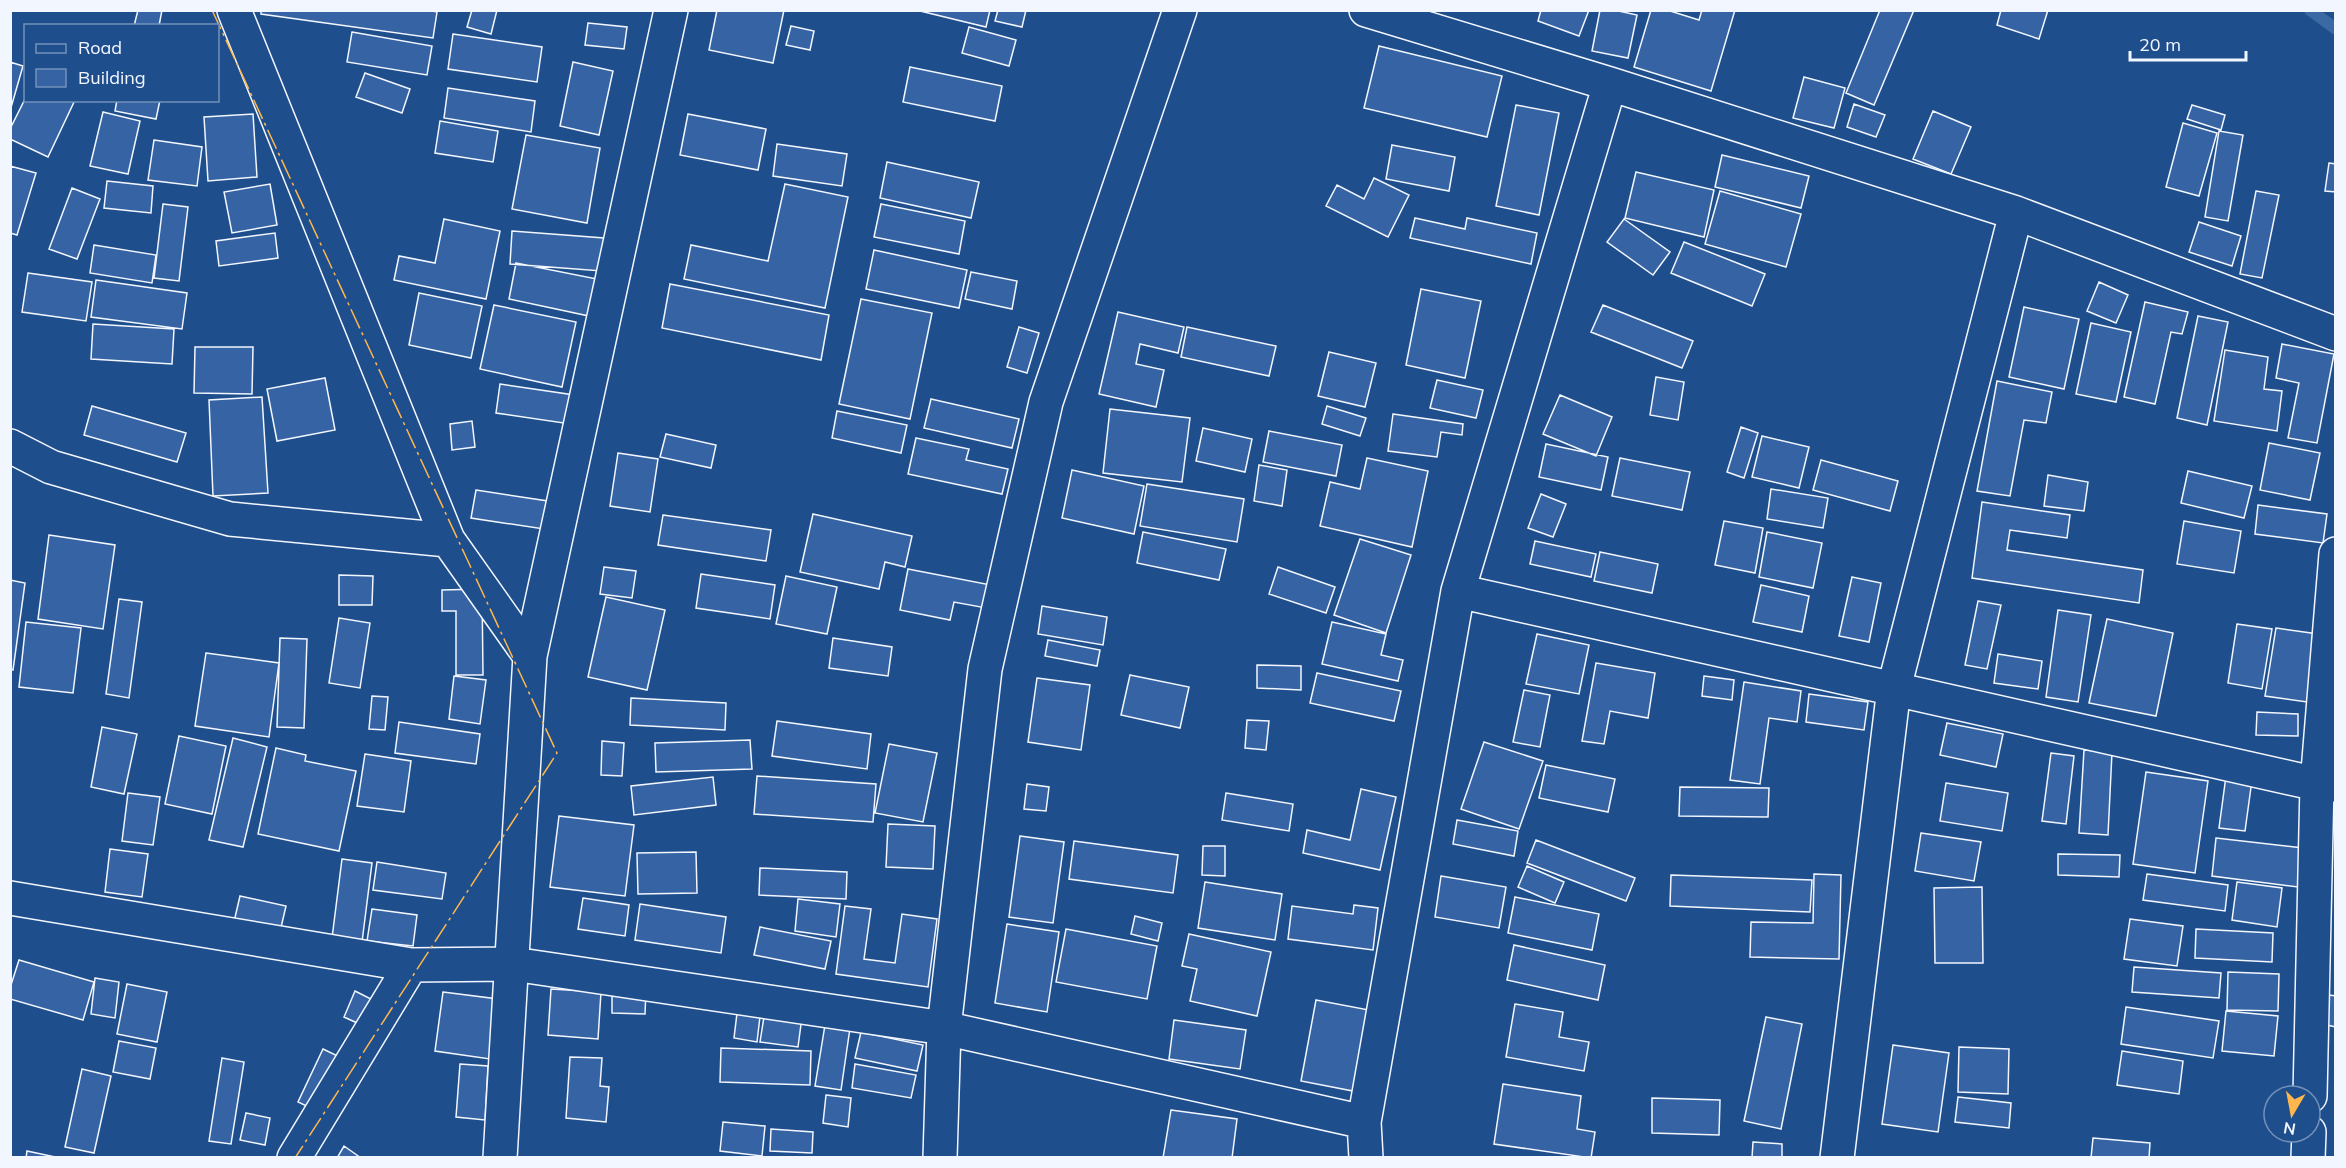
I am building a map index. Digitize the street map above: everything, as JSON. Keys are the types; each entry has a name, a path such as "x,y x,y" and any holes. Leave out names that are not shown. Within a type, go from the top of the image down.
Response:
{"street":[{"path":"234,10 448,540 530,656"},
{"path":"500,1158 530,656 671,10"},
{"path":"940,1158 944,1028 985,669 1046,402 1180,10"},
{"path":"1366,10 1610,84 2016,213 2336,334"},
{"path":"1366,1158 1364,1122 1458,591 1610,84"},
{"path":"1837,1158 1894,688 2016,213"},
{"path":"10,446 51,467 230,519 448,540"},
{"path":"2311,1084 2336,555"},
{"path":"1458,591 2326,785"},
{"path":"10,898 411,965 513,964 944,1028 1364,1122"},
{"path":"294,1158 411,965"}],"building":[{"path":"138,10 162,10 159,24 134,24"},
{"path":"261,10 428,10 437,12 433,38 261,14"},
{"path":"472,10 497,10 491,34 467,27"},
{"path":"717,10 784,10 773,63 709,50"},
{"path":"916,10 990,10 986,27"},
{"path":"998,10 1026,10 1022,27 995,21"},
{"path":"1541,10 1589,10 1579,36 1538,21"},
{"path":"1600,10 1614,10 1637,15 1628,58 1592,51"},
{"path":"1651,10 1667,10 1699,20 1702,10 1735,10 1711,91 1634,67"},
{"path":"1880,10 1914,10 1874,105 1846,93"},
{"path":"2001,10 2048,10 2039,39 1997,25"},
{"path":"588,23 627,27 624,49 585,45"},
{"path":"791,26 814,31 810,50 786,45"},
{"path":"969,27 1016,40 1009,66 962,53"},
{"path":"352,32 432,46 427,75 347,62"},
{"path":"453,34 542,47 537,82 448,69"},
{"path":"1379,46 1502,76 1487,137 1364,108"},
{"path":"10,62 23,66 10,111"},
{"path":"573,62 613,71 599,135 560,126"},
{"path":"910,67 1002,86 995,121 903,102"},
{"path":"365,73 410,89 402,113 356,97"},
{"path":"1804,77 1845,88 1834,128 1793,118"},
{"path":"448,88 535,101 531,132 444,118"},
{"path":"24,101 74,102 48,157 10,139 10,129"},
{"path":"117,102 160,102 156,119 115,111"},
{"path":"1854,104 1885,115 1876,137 1847,127"},
{"path":"1516,105 1559,113 1539,215 1496,206"},
{"path":"2192,105 2225,115 2221,130 2187,119"},
{"path":"1933,111 1971,127 1951,174 1913,159"},
{"path":"103,112 140,121 128,174 90,166"},
{"path":"253,114 257,177 208,181 204,117"},
{"path":"688,114 766,129 758,170 680,155"},
{"path":"440,121 498,131 493,162 435,153"},
{"path":"2183,123 2217,133 2199,196 2166,187"},
{"path":"2219,131 2243,135 2228,221 2205,217"},
{"path":"526,135 600,148 587,223 512,209"},
{"path":"154,140 202,147 197,186 148,180"},
{"path":"777,144 847,154 842,186 773,176"},
{"path":"1392,145 1455,157 1449,191 1386,179"},
{"path":"1722,155 1809,176 1801,208 1715,187"},
{"path":"887,162 979,182 971,218 880,198"},
{"path":"2329,163 2336,164 2336,192 2325,191"},
{"path":"10,166 36,173 17,235 10,233"},
{"path":"1636,172 1714,190 1704,237 1625,218"},
{"path":"1374,178 1409,195 1388,237 1326,206 1337,185 1364,199"},
{"path":"107,181 153,186 151,213 104,208"},
{"path":"270,184 277,225 232,233 224,192"},
{"path":"785,184 848,197 825,308 684,279 691,245 768,261"},
{"path":"72,188 100,199 77,259 49,249"},
{"path":"1720,191 1801,214 1786,267 1705,244"},
{"path":"2256,191 2279,195 2262,278 2240,274"},
{"path":"163,204 188,207 179,281 154,278"},
{"path":"881,204 965,221 959,254 874,237"},
{"path":"1415,218 1465,229 1467,218 1537,233 1531,264 1410,238"},
{"path":"444,219 500,231 486,299 394,280 399,256 435,263"},
{"path":"444,219 500,231 486,299 394,280 399,256 435,263"},
{"path":"1624,219 1670,252 1653,275 1607,242"},
{"path":"2199,222 2241,236 2232,266 2189,252"},
{"path":"512,231 604,238 602,271 510,264"},
{"path":"275,233 278,258 219,266 216,241"},
{"path":"1684,242 1765,274 1752,306 1671,273"},
{"path":"94,245 156,255 152,283 90,273"},
{"path":"874,250 967,270 959,308 866,289"},
{"path":"516,263 597,279 589,316 509,299"},
{"path":"971,272 1017,281 1012,309 965,299"},
{"path":"28,273 92,282 86,321 22,312"},
{"path":"96,280 187,293 182,329 91,317"},
{"path":"2099,282 2128,295 2116,323 2087,311"},
{"path":"670,284 829,315 821,360 662,328"},
{"path":"1421,289 1481,301 1465,378 1406,365"},
{"path":"419,293 482,306 471,358 409,345"},
{"path":"861,299 932,313 910,419 839,404"},
{"path":"2145,302 2188,312 2182,334 2171,332 2155,404 2124,397"},
{"path":"494,305 576,322 562,387 480,369"},
{"path":"1603,305 1693,341 1682,368 1591,332"},
{"path":"2024,307 2079,319 2064,389 2009,377"},
{"path":"1118,312 1184,327 1178,353 1140,344 1136,364 1164,370 1156,407 1099,394"},
{"path":"2198,316 2228,322 2207,425 2177,418"},
{"path":"2091,323 2131,332 2116,402 2076,394"},
{"path":"93,324 174,329 172,364 91,359"},
{"path":"1019,327 1039,333 1027,373 1007,367"},
{"path":"1187,327 1276,346 1269,376 1181,357"},
{"path":"2282,344 2334,354 2317,443 2288,438 2299,383 2276,378"},
{"path":"195,347 253,347 252,394 194,393"},
{"path":"2225,350 2268,357 2264,389 2282,391 2277,431 2214,421"},
{"path":"1329,352 1376,363 1365,407 1318,396"},
{"path":"1656,377 1684,382 1678,420 1650,415"},
{"path":"325,378 335,430 277,441 267,389"},
{"path":"1437,380 1483,390 1476,418 1430,408"},
{"path":"1997,381 2052,392 2046,423 2024,420 2010,496 1977,491"},
{"path":"500,384 581,396 577,425 496,413"},
{"path":"1560,395 1612,417 1596,456 1543,434"},
{"path":"262,397 268,493 213,496 209,400"},
{"path":"931,399 1019,419 1012,448 924,428"},
{"path":"92,406 186,433 177,462 84,435"},
{"path":"1327,406 1366,418 1360,436 1322,424"},
{"path":"1110,409 1190,418 1182,482 1103,473"},
{"path":"837,411 907,425 901,453 832,438"},
{"path":"1393,414 1463,424 1462,435 1441,432 1437,457 1388,451"},
{"path":"1393,414 1463,424 1462,435 1441,432 1437,457 1388,451"},
{"path":"472,421 475,447 452,450 450,424"},
{"path":"1741,427 1758,433 1744,478 1727,472"},
{"path":"1203,428 1252,439 1245,472 1196,461"},
{"path":"1269,431 1342,445 1336,476 1263,462"},
{"path":"666,434 716,445 711,468 660,457"},
{"path":"1762,436 1809,447 1799,488 1752,477"},
{"path":"916,438 969,449 966,460 1008,469 1002,494 908,474"},
{"path":"2269,443 2320,453 2310,500 2260,490"},
{"path":"1546,444 1608,457 1601,490 1539,477"},
{"path":"618,453 658,459 650,512 610,506"},
{"path":"1367,458 1428,471 1412,547 1320,526 1330,482 1360,489"},
{"path":"1367,458 1428,471 1412,547 1320,526 1330,482 1360,489"},
{"path":"1620,458 1690,472 1682,510 1612,496"},
{"path":"1821,460 1898,481 1890,511 1813,490"},
{"path":"1259,465 1287,470 1282,506 1254,501"},
{"path":"1259,465 1287,470 1282,506 1254,501"},
{"path":"1072,470 1144,486 1134,534 1062,518"},
{"path":"2188,471 2252,486 2244,518 2181,503"},
{"path":"2048,475 2088,482 2084,511 2044,506"},
{"path":"1147,484 1244,499 1237,542 1140,526"},
{"path":"1771,489 1828,498 1823,528 1767,519"},
{"path":"476,490 561,503 557,531 471,518"},
{"path":"1541,494 1566,504 1553,537 1528,528"},
{"path":"1982,502 2070,515 2067,538 2010,530 2007,550 2143,570 2139,603 1972,578"},
{"path":"2258,505 2327,514 2323,543 2255,534"},
{"path":"813,514 912,536 905,567 885,562 879,589 800,572"},
{"path":"663,515 771,530 766,561 658,545"},
{"path":"1724,521 1763,528 1755,573 1715,565"},
{"path":"2184,521 2241,531 2234,573 2177,564"},
{"path":"1143,532 1226,549 1219,580 1137,563"},
{"path":"1767,532 1822,543 1813,588 1759,577"},
{"path":"49,535 115,545 103,629 38,619"},
{"path":"1360,539 1411,555 1386,633 1334,615"},
{"path":"1535,541 1596,554 1591,577 1530,564"},
{"path":"1600,552 1658,564 1652,593 1594,581"},
{"path":"604,567 636,571 632,598 600,594"},
{"path":"1278,567 1335,587 1326,613 1269,594"},
{"path":"908,569 991,585 986,608 954,602 950,620 900,610"},
{"path":"701,574 775,585 770,619 696,608"},
{"path":"339,575 373,576 372,605 339,605"},
{"path":"786,576 837,587 827,634 776,624"},
{"path":"1852,577 1881,583 1869,642 1839,636"},
{"path":"10,580 25,583 13,670 10,669"},
{"path":"1761,585 1809,596 1802,632 1753,622"},
{"path":"482,589 483,675 456,675 456,611 442,611 442,590"},
{"path":"606,597 665,610 647,690 588,677"},
{"path":"119,599 142,602 129,698 106,694"},
{"path":"1978,601 2001,605 1987,669 1965,665"},
{"path":"1042,606 1107,617 1103,645 1038,634"},
{"path":"2058,610 2091,615 2078,702 2046,697"},
{"path":"339,618 370,623 360,688 329,683"},
{"path":"2107,619 2173,633 2156,716 2089,703"},
{"path":"26,622 81,628 73,693 19,687"},
{"path":"1332,622 1386,634 1381,655 1403,660 1398,681 1322,664"},
{"path":"2237,624 2272,629 2262,689 2228,683"},
{"path":"2276,628 2318,634 2307,702 2265,696"},
{"path":"1537,634 1589,645 1579,694 1526,684"},
{"path":"280,638 307,639 304,728 277,727"},
{"path":"833,638 892,647 888,676 829,668"},
{"path":"1048,640 1100,650 1097,666 1045,656"},
{"path":"206,653 279,663 269,737 195,726"},
{"path":"1998,654 2042,661 2038,689 1994,683"},
{"path":"1596,663 1655,673 1648,718 1610,711 1604,744 1582,741"},
{"path":"1257,665 1301,666 1301,690 1257,688"},
{"path":"1317,673 1401,691 1394,721 1310,703"},
{"path":"1130,675 1189,687 1180,728 1121,715"},
{"path":"454,676 486,680 480,724 449,719"},
{"path":"1704,676 1734,680 1732,700 1702,696"},
{"path":"1037,678 1090,685 1081,750 1028,742"},
{"path":"1744,682 1801,691 1797,722 1769,718 1760,784 1730,780"},
{"path":"1524,690 1550,695 1540,747 1513,742"},
{"path":"1809,694 1868,702 1864,730 1806,722"},
{"path":"372,696 388,697 385,730 369,729"},
{"path":"631,698 726,703 725,730 630,725"},
{"path":"2257,712 2298,714 2298,736 2256,735"},
{"path":"1247,720 1269,721 1266,750 1245,748"},
{"path":"777,721 871,734 867,769 772,756"},
{"path":"399,722 480,734 476,764 395,753"},
{"path":"1947,723 2003,734 1996,767 1940,755"},
{"path":"102,727 137,734 124,794 91,787"},
{"path":"179,736 226,746 212,814 165,804"},
{"path":"233,738 267,747 243,847 209,840"},
{"path":"750,740 752,769 656,772 655,743"},
{"path":"602,741 624,743 622,776 601,775"},
{"path":"1484,742 1543,761 1519,829 1461,809"},
{"path":"889,744 937,753 923,822 875,813"},
{"path":"276,748 306,755 305,761 356,771 339,851 258,834"},
{"path":"2084,750 2112,752 2108,835 2079,833"},
{"path":"2051,753 2074,756 2066,824 2042,821"},
{"path":"365,754 411,761 404,812 357,806"},
{"path":"1546,765 1615,779 1608,812 1539,798"},
{"path":"2146,772 2208,781 2195,873 2133,864"},
{"path":"757,776 876,784 873,822 754,814"},
{"path":"2226,776 2252,780 2245,831 2219,828"},
{"path":"713,777 716,805 634,815 631,786"},
{"path":"1946,783 2008,793 2002,831 1940,821"},
{"path":"1027,784 1049,787 1046,811 1024,809"},
{"path":"1680,787 1769,788 1768,817 1679,816"},
{"path":"1361,789 1396,797 1380,870 1303,853 1307,830 1350,840"},
{"path":"128,793 160,797 153,845 122,841"},
{"path":"1226,793 1293,804 1289,831 1222,820"},
{"path":"559,816 634,825 625,896 550,887"},
{"path":"1457,820 1518,831 1514,856 1453,844"},
{"path":"888,824 935,826 933,869 886,867"},
{"path":"1921,833 1981,842 1974,881 1915,871"},
{"path":"1020,836 1064,842 1053,923 1009,917"},
{"path":"2216,838 2303,848 2298,887 2212,876"},
{"path":"1536,840 1635,878 1626,901 1527,863"},
{"path":"1074,841 1178,855 1173,893 1069,879"},
{"path":"1203,846 1225,846 1225,876 1202,875"},
{"path":"110,849 148,854 142,897 105,892"},
{"path":"696,852 697,893 638,894 637,853"},
{"path":"2058,854 2120,855 2119,877 2058,875"},
{"path":"342,859 372,863 362,942 332,938"},
{"path":"377,862 446,873 442,899 373,890"},
{"path":"1527,866 1564,882 1555,903 1518,887"},
{"path":"760,868 847,872 846,899 759,895"},
{"path":"1814,874 1841,875 1839,959 1750,957 1751,922 1813,923"},
{"path":"2147,874 2228,885 2225,911 2143,900"},
{"path":"1671,875 1812,880 1810,912 1670,906"},
{"path":"1441,876 1506,887 1499,928 1435,917"},
{"path":"1205,882 1282,894 1275,940 1198,928"},
{"path":"2237,882 2282,888 2277,927 2232,920"},
{"path":"1982,887 1983,963 1935,963 1934,888"},
{"path":"240,896 286,906 279,936 233,926"},
{"path":"1515,897 1599,914 1592,950 1508,933"},
{"path":"583,898 629,905 625,936 578,929"},
{"path":"798,899 840,904 836,937 795,931"},
{"path":"640,904 726,917 721,953 635,940"},
{"path":"1354,905 1378,908 1373,950 1288,939 1292,906 1353,914"},
{"path":"845,906 871,909 864,959 895,963 902,914 937,919 928,987 836,974"},
{"path":"372,909 417,915 413,946 367,941"},
{"path":"1135,916 1162,923 1158,941 1131,934"},
{"path":"2130,919 2183,926 2177,966 2124,959"},
{"path":"1007,924 1059,932 1047,1012 995,1003"},
{"path":"760,927 831,941 825,969 754,955"},
{"path":"1066,929 1157,946 1147,999 1056,982"},
{"path":"2196,929 2273,933 2272,962 2195,958"},
{"path":"1189,934 1271,952 1257,1016 1190,1001 1197,969 1182,966"},
{"path":"1514,945 1605,965 1598,1000 1507,980"},
{"path":"19,960 94,982 83,1020 10,999 10,988"},
{"path":"2134,967 2221,973 2219,998 2132,992"},
{"path":"2228,972 2279,974 2278,1011 2227,1010"},
{"path":"95,978 119,982 115,1018 91,1014"},
{"path":"127,984 167,992 157,1042 117,1034"},
{"path":"551,989 601,992 598,1039 548,1035"},
{"path":"612,990 646,990 645,1014 612,1013"},
{"path":"355,991 377,1002 366,1027 344,1017"},
{"path":"443,992 498,999 490,1059 435,1051"},
{"path":"2329,995 2336,996 2336,1027 2322,1024"},
{"path":"1316,1000 1369,1010 1353,1091 1301,1081"},
{"path":"766,1004 803,1009 798,1047 760,1042"},
{"path":"1515,1004 1563,1012 1559,1037 1589,1042 1584,1071 1506,1057"},
{"path":"738,1005 761,1008 757,1042 734,1038"},
{"path":"2126,1007 2219,1021 2213,1058 2121,1044"},
{"path":"2226,1011 2278,1016 2274,1056 2222,1051"},
{"path":"1766,1017 1802,1024 1781,1129 1744,1121"},
{"path":"1174,1020 1246,1030 1240,1069 1169,1059"},
{"path":"825,1025 850,1028 841,1090 815,1086"},
{"path":"861,1032 923,1045 917,1071 855,1058"},
{"path":"119,1041 156,1048 150,1079 113,1072"},
{"path":"1893,1045 1949,1053 1938,1132 1882,1124"},
{"path":"1959,1047 2009,1049 2008,1094 1958,1092"},
{"path":"721,1048 811,1051 810,1085 720,1082"},
{"path":"323,1049 344,1059 319,1112 298,1102"},
{"path":"2122,1051 2183,1061 2179,1094 2117,1085"},
{"path":"570,1057 602,1058 600,1086 609,1087 606,1122 566,1118"},
{"path":"222,1058 244,1062 231,1144 209,1141"},
{"path":"460,1064 488,1066 485,1120 456,1117"},
{"path":"855,1064 916,1075 911,1098 852,1088"},
{"path":"82,1069 111,1076 94,1153 65,1147"},
{"path":"1503,1084 1581,1096 1577,1129 1595,1132 1591,1158 1494,1144"},
{"path":"826,1095 851,1098 848,1127 823,1123"},
{"path":"1958,1097 2011,1103 2009,1128 1955,1122"},
{"path":"1652,1098 1720,1100 1719,1135 1652,1133"},
{"path":"1171,1110 1237,1119 1232,1158 1163,1158"},
{"path":"246,1113 270,1118 265,1145 240,1140"},
{"path":"723,1122 765,1126 762,1156 720,1151"},
{"path":"771,1129 813,1132 812,1153 770,1151"},
{"path":"2093,1138 2150,1143 2149,1158 2091,1158"},
{"path":"1753,1142 1782,1144 1782,1158 1752,1158"},
{"path":"344,1146 361,1158 337,1158"},
{"path":"27,1151 60,1158 26,1158"}],"waterway":[{"path":"2310,10 2336,29"}],"power":[{"path":"212,10 219,24"},
{"path":"219,25 557,753 295,1158"}]}
